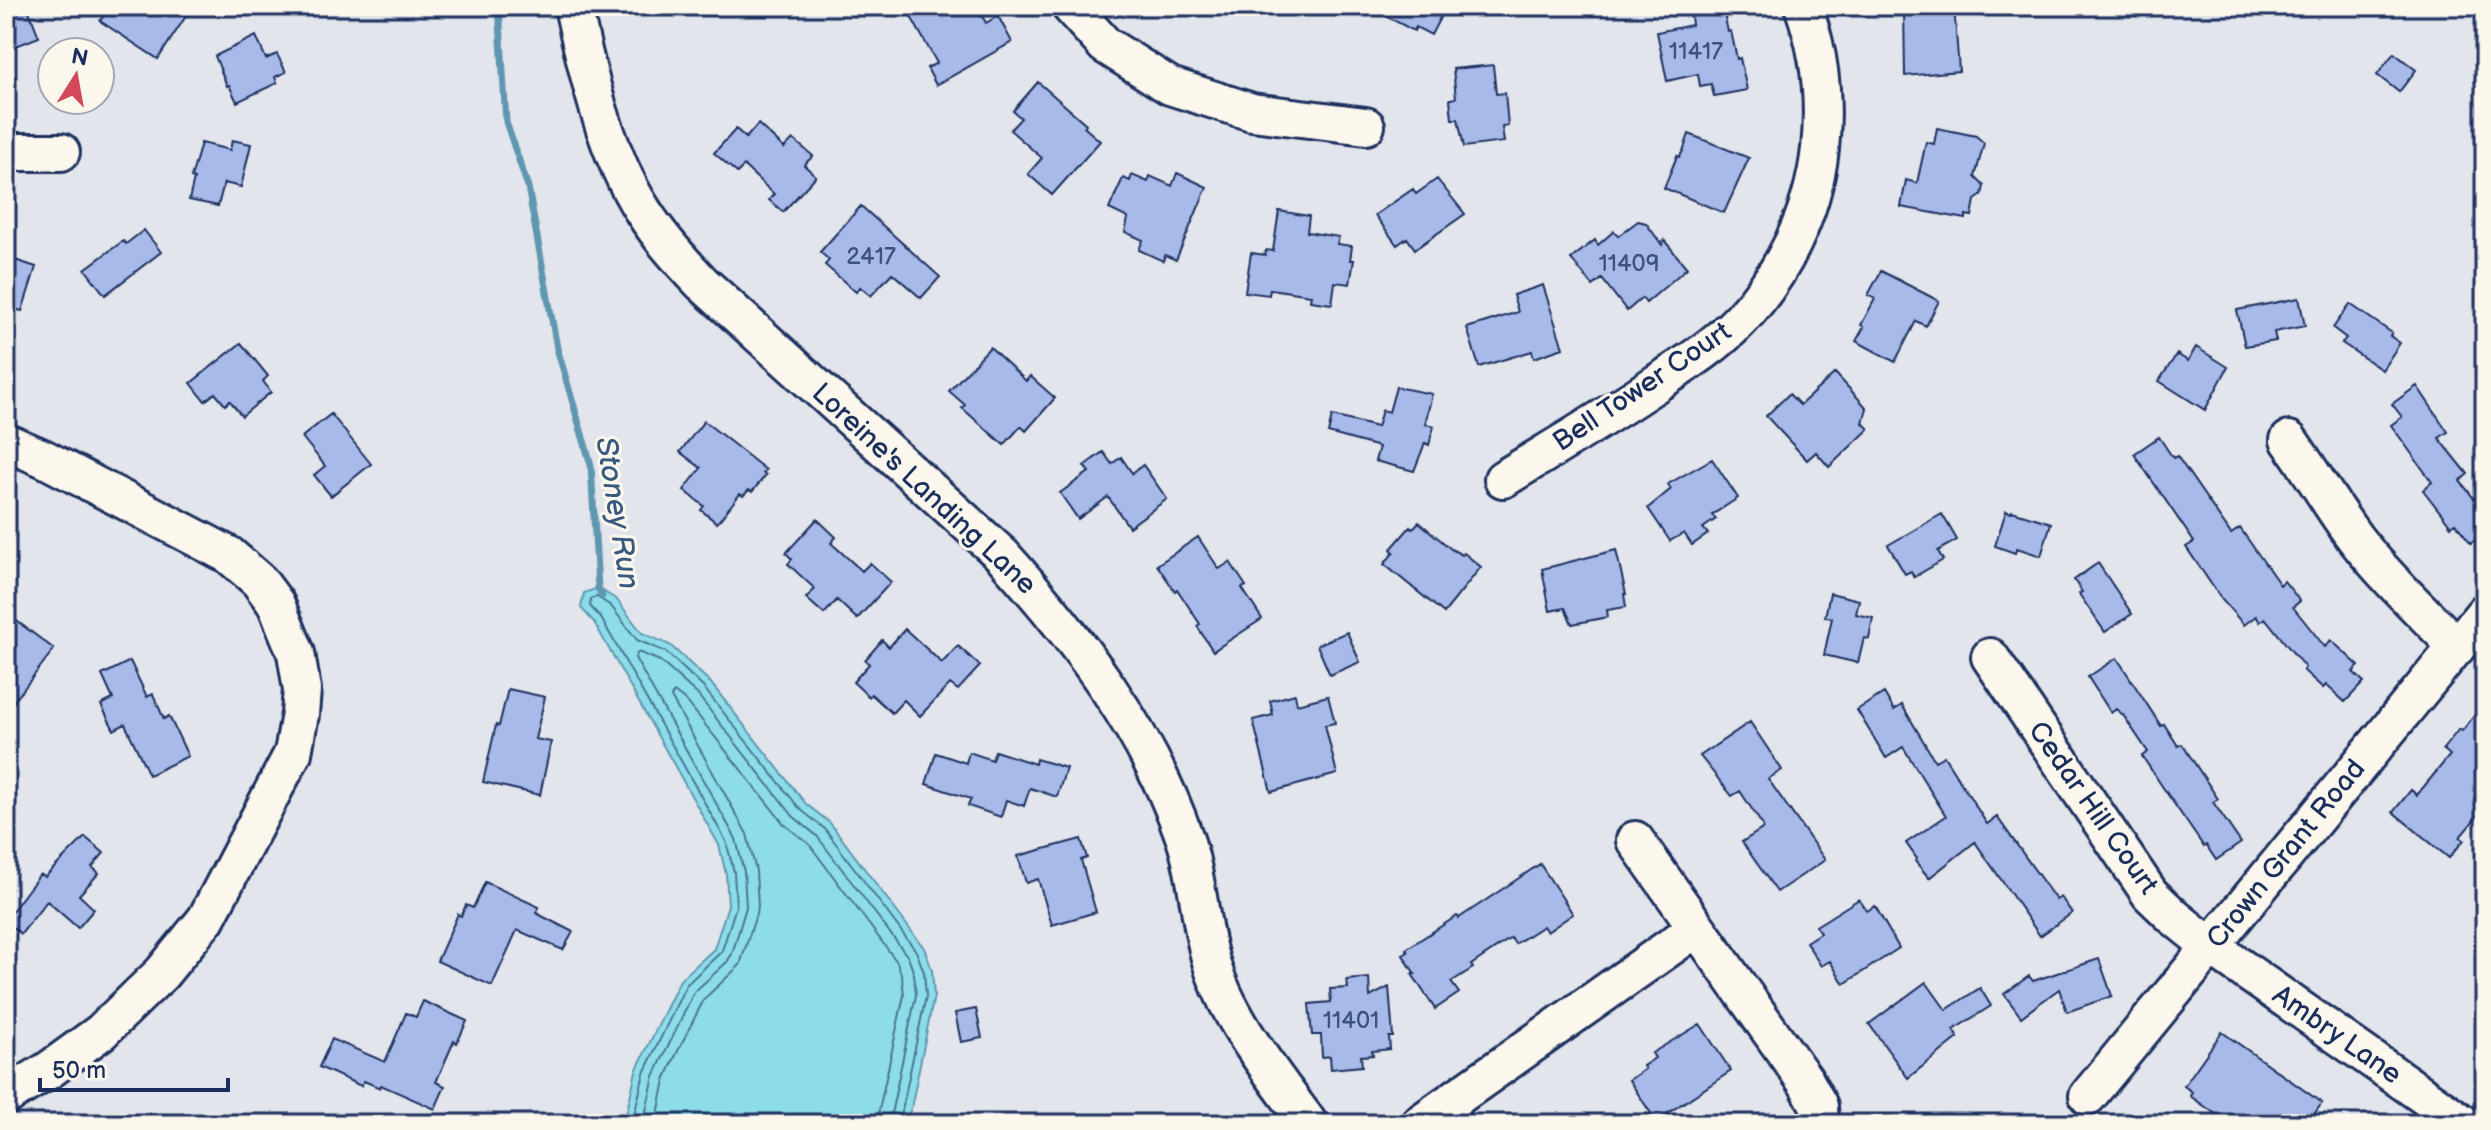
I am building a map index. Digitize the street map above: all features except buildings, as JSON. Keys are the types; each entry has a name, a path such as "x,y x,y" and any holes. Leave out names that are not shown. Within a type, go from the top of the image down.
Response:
{"street":[{"name":"Loreine's Landing Lane","path":"573,6 604,124 619,164 641,209 668,247 702,283 1002,555 1044,602 1106,683 1137,736 1185,841 1210,961 1240,1028 1309,1124"},
{"path":"1070,6 1105,45 1170,86 1252,112 1366,126"},
{"name":"Bell Tower Court","path":"1503,479 1708,349 1739,321 1766,289 1788,253 1807,210 1817,170 1823,120 1820,75 1803,6"},
{"path":"6,152 61,152"},
{"path":"2289,440 2356,540 2385,575 2457,647"},
{"path":"6,442 85,479 229,555 259,581 276,604 296,653 302,690 293,753 206,919 162,973 101,1032 49,1070 6,1096"},
{"name":"Crown Grant Road","path":"2088,1096 2485,612"},
{"name":"Cedar Hill Court","path":"1990,657 2150,894 2210,946"},
{"path":"1635,840 1806,1082 1819,1106 1820,1124"},
{"path":"1419,1124 1697,928"},
{"name":"Ambry Lane","path":"2210,946 2464,1124"}],"water":[{"path":"598,588 617,600 642,633 670,645 710,682 806,804 830,823 924,948 932,970 934,996 905,1124 624,1124 636,1071 680,980 714,949 728,905 726,874 719,845 594,622 581,608 584,593"}],"waterway":[{"name":"Stoney Run","path":"499,6 506,122 528,187 557,348 591,465 598,588 602,596"}]}
